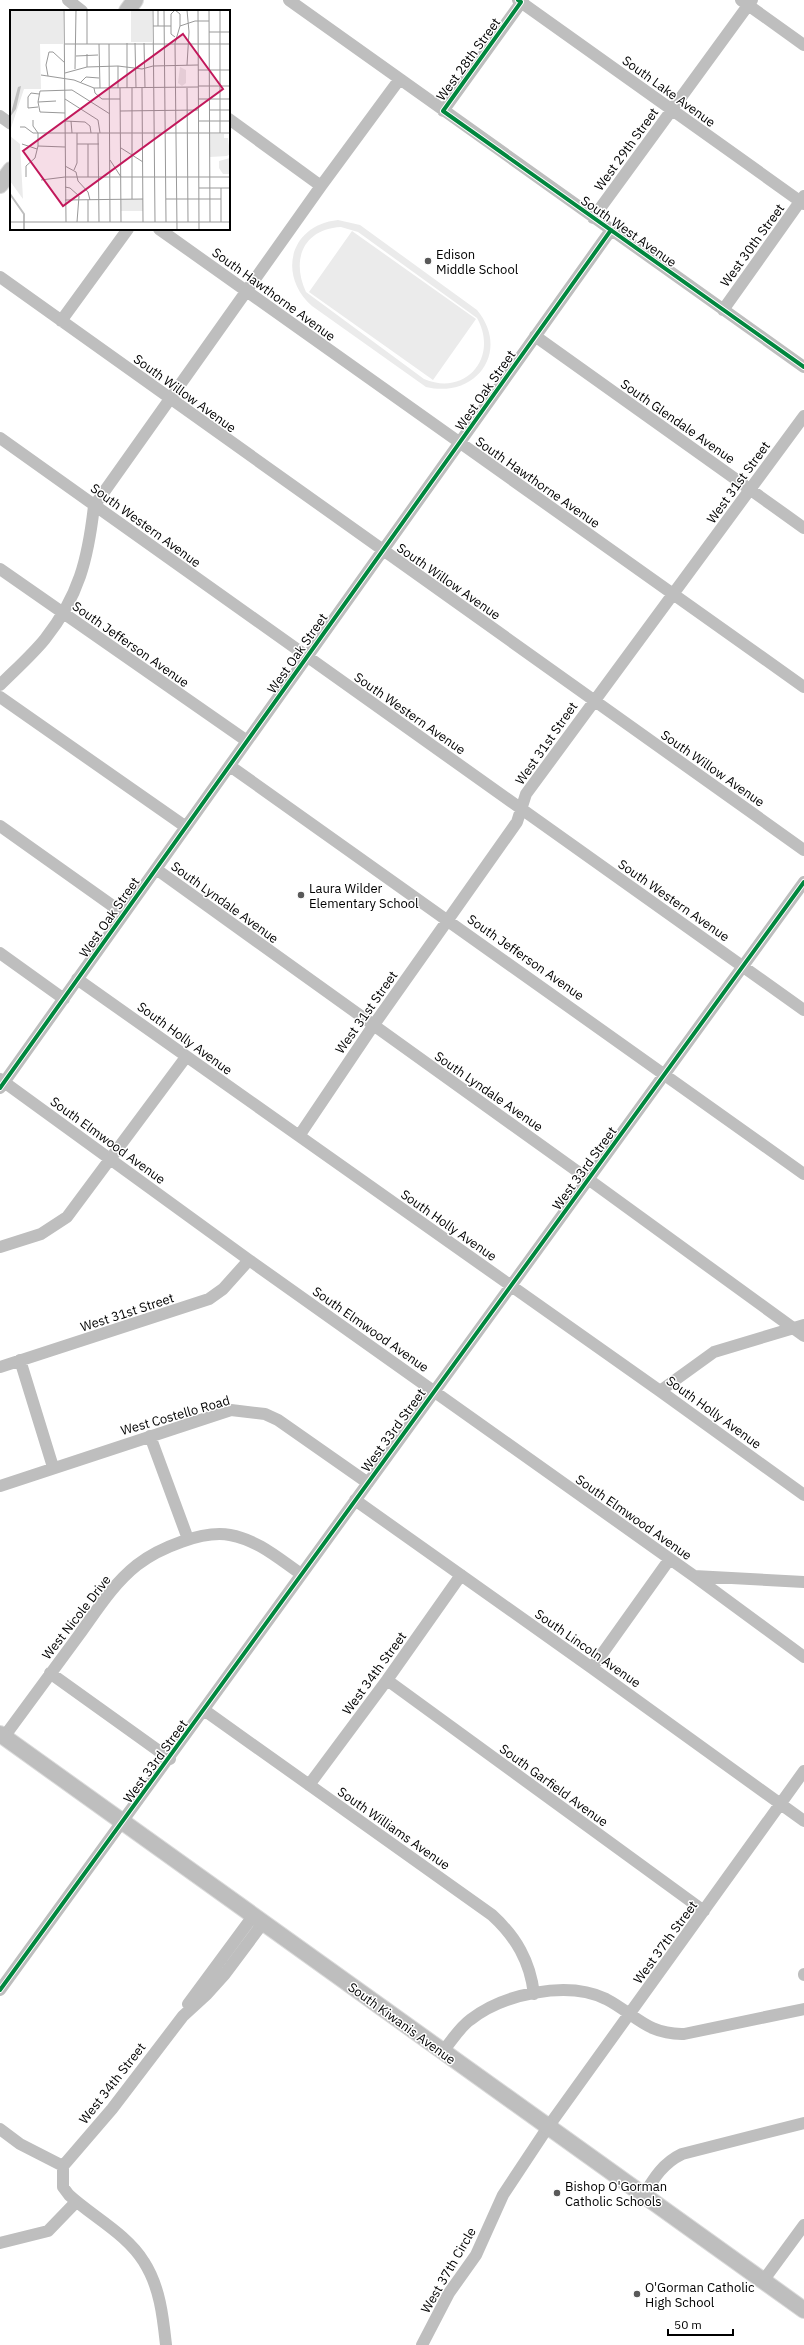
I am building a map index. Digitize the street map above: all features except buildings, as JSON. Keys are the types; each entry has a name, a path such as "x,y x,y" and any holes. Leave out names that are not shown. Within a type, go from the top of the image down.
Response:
{"main road":[{"path":"128,10 135,0"},
{"path":"0,185 10,171"},
{"name":"South Kiwanis Avenue","path":"2,1736 642,2196 804,2310"}],"street":[{"path":"68,0 81,10"},
{"name":"South West Avenue","path":"289,0 399,80 804,367"},
{"name":"South Lake Avenue","path":"521,1 671,110 803,201"},
{"name":"West 28th Street","path":"443,111 521,1"},
{"path":"747,2 804,45"},
{"name":"West 29th Street","path":"593,218 747,2"},
{"path":"0,685 45,639 63,613 79,582 85,564 90,545 94,506 321,186 399,80"},
{"path":"0,116 10,123"},
{"path":"230,120 321,186"},
{"name":"West 30th Street","path":"723,310 803,201"},
{"path":"61,321 127,230"},
{"name":"South Hawthorne Avenue","path":"160,230 459,444 804,687"},
{"name":"West Oak Street","path":"2,1083 78,979 611,230"},
{"name":"South Willow Avenue","path":"0,277 382,551 804,850"},
{"name":"South Glendale Avenue","path":"535,336 804,528"},
{"name":"West 31st Street","path":"299,1136 373,1026 517,822 526,794 804,416"},
{"name":"South Western Avenue","path":"0,438 307,658 804,1010"},
{"name":"South Jefferson Avenue","path":"0,569 247,741"},
{"path":"0,696 186,827"},
{"name":"South Jefferson Avenue","path":"230,766 665,1073 804,1174"},
{"path":"0,826 124,914"},
{"name":"South Lyndale Avenue","path":"156,869 804,1336"},
{"name":"West 33rd Street","path":"0,1990 170,1758 434,1390 804,882"},
{"path":"0,953 64,998"},
{"name":"South Holly Avenue","path":"78,979 186,1057 660,1391 804,1495"},
{"path":"0,1247 41,1234 67,1217 186,1057"},
{"name":"South Elmwood Avenue","path":"2,1083 111,1159 249,1260 434,1390 804,1656"},
{"name":"West 31st Street","path":"0,1367 190,1306 209,1298 223,1289 249,1260"},
{"path":"660,1391 714,1352 791,1327 804,1325"},
{"path":"20,1360 53,1467"},
{"name":"West Costello Road","path":"0,1486 53,1467 231,1410 265,1414 278,1420 368,1483"},
{"path":"150,1436 188,1539"},
{"name":"South Lincoln Avenue","path":"355,1500 804,1821"},
{"name":"West Nicole Drive","path":"2,1736 112,1589 138,1565 159,1552 188,1539 219,1534 246,1539 263,1547 301,1574"},
{"path":"592,1668 669,1560"},
{"name":"West 34th Street","path":"309,1785 387,1680 460,1575"},
{"path":"694,1576 804,1582"},
{"path":"50,1673 170,1758"},
{"name":"South Garfield Avenue","path":"387,1680 704,1911"},
{"name":"South Williams Avenue","path":"204,1710 496,1918 523,1952 534,1994"},
{"name":"West 37th Street","path":"548,2127 804,1771"},
{"name":"West 34th Street","path":"63,2166 112,2109 183,2016 207,1994 225,1974 258,1919"},
{"path":"442,2052 468,2021 482,2011 508,1999 556,1990 581,1991 607,1999 651,2029 663,2033 678,2034 804,2009"},
{"path":"642,2196 659,2170 672,2159 682,2154 804,2123"},
{"name":"West 37th Circle","path":"422,2345 449,2293 476,2255 503,2195 548,2127"},
{"path":"0,2129 20,2144 63,2166 63,2187 76,2202 119,2236 144,2262 162,2310 166,2345"},
{"path":"0,2243 48,2230 76,2202"},
{"path":"763,2281 804,2225"}],"shaded area":[{"path":"338,220 360,225 477,310 487,326 490,341 489,356 483,368 473,379 460,386 444,389 426,387 312,306 301,294 295,280 292,266 294,253 299,241 309,231 322,224","holes":["341,227 358,232 477,318 483,333 484,347 481,359 474,370 465,378 453,383 439,383 424,379 306,292 300,269 300,258 309,240 328,229"]},
{"path":"352,231 476,319 433,380 309,292"}],"cycle path":[{"path":"518,0 521,2 443,111 804,367"},
{"path":"0,1088 611,230"},
{"path":"0,1990 804,882"}],"place":[{"name":"Edison Middle School","path":"428,261"},
{"name":"Laura Wilder Elementary School","path":"301,895"},
{"name":"Bishop O'Gorman Catholic Schools","path":"557,2193"},
{"name":"O'Gorman Catholic High School","path":"637,2294"}]}
